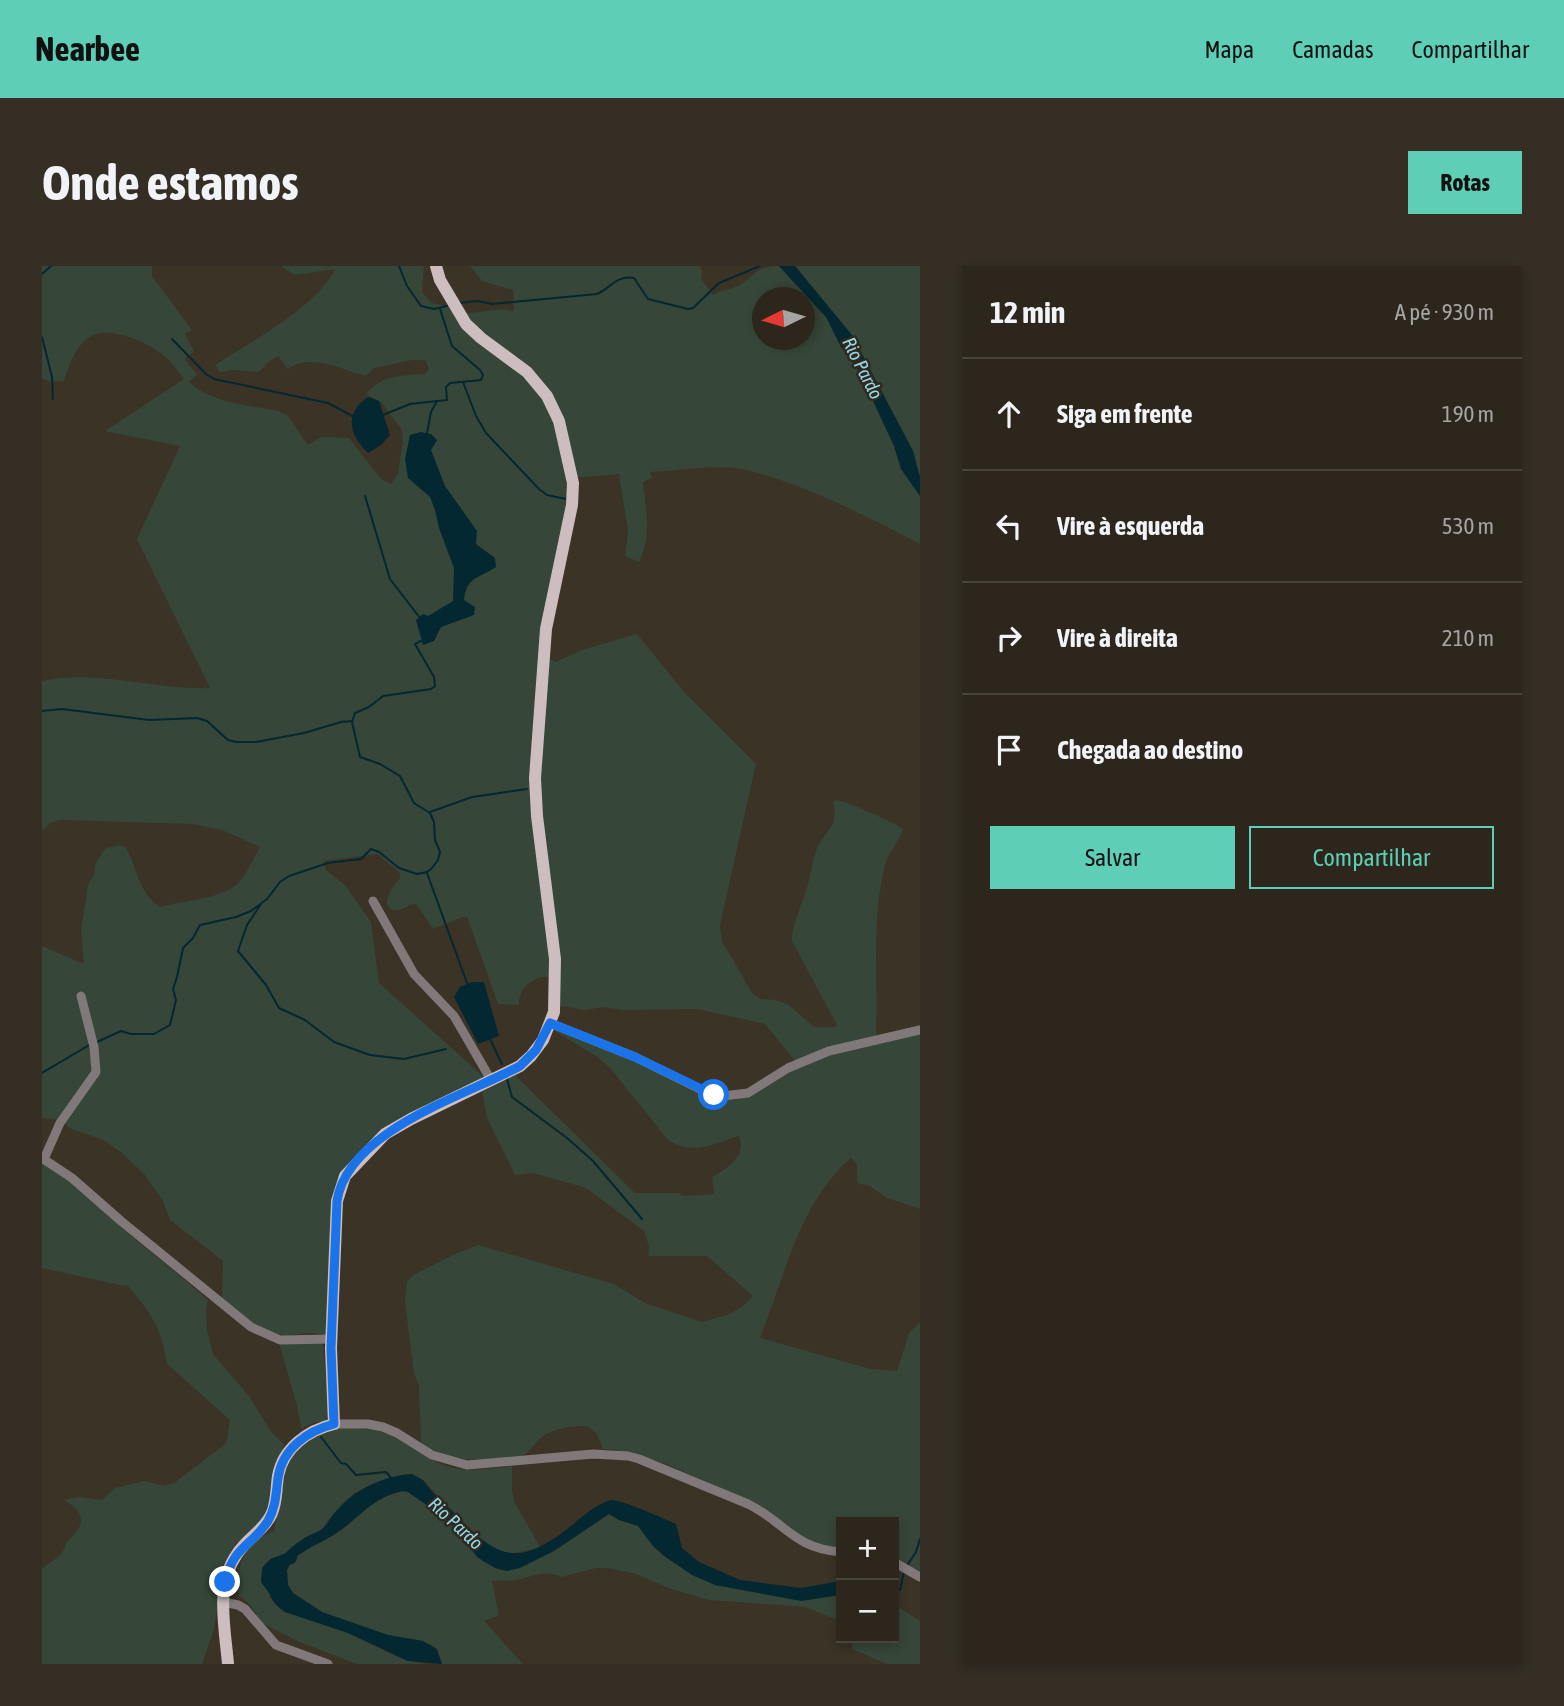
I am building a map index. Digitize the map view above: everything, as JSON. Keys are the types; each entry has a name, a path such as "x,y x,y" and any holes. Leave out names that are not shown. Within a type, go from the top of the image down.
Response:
{"main road":[{"path":"228,1664 223,1602 227,1574 234,1558 271,1516 277,1496 279,1471 288,1454 313,1431 334,1424 331,1339 337,1201 345,1176 395,1127 500,1076 531,1056 543,1040 554,1012 555,959 537,816 535,778 546,629 572,505 573,482 559,421 543,390 519,365 471,330 453,304 434,267"}],"street":[{"path":"373,901 414,974 454,1016 500,1076"},
{"path":"82,996 97,1068 60,1123 43,1159 72,1178 251,1327 280,1340 331,1339"},
{"path":"550,1023 635,1057 706,1092 723,1096 737,1096 754,1090 788,1068 830,1051 920,1030"},
{"path":"334,1424 383,1427 432,1455 467,1465 593,1454 617,1454 639,1459 762,1511 793,1537 807,1544 836,1551"},
{"path":"899,1565 920,1577"},
{"path":"223,1602 245,1609 276,1645 328,1664"}],"green space":[{"path":"42,266 152,266 152,276 192,330 185,334 194,351 185,359 197,375 189,382 220,399 279,411 288,416 308,445 321,437 349,438 381,479 391,484 398,474 402,430 381,402 366,394 385,379 425,374 429,369 426,361 407,361 374,368 366,376 316,362 297,364 288,369 278,356 259,372 220,372 215,365 298,310 314,297 335,269 295,275 281,266 424,266 422,292 432,303 450,307 457,312 470,313 503,309 514,311 513,290 482,281 470,266 700,266 701,279 713,295 740,285 761,269 779,266 798,287 752,287 752,350 815,350 815,305 826,317 841,347 856,365 869,389 901,469 920,496 920,544 811,491 765,475 742,469 697,468 650,472 652,478 643,482 647,533 639,562 625,556 628,531 619,474 570,478 572,491 545,618 549,658 555,662 585,649 637,634 686,694 756,764 720,925 722,941 752,993 761,999 776,1000 789,1005 814,1027 837,1025 792,941 816,851 833,824 835,800 869,812 903,829 886,862 878,903 876,1028 877,1036 920,1025 920,1209 887,1198 868,1185 859,1184 857,1165 851,1158 818,1196 806,1218 760,1338 871,1369 897,1371 909,1333 920,1322 920,1573 899,1558 899,1517 836,1517 836,1549 827,1547 803,1536 750,1501 664,1463 617,1450 603,1449 597,1434 589,1427 571,1427 552,1432 542,1437 522,1456 500,1459 459,1458 421,1444 419,1386 414,1373 405,1303 407,1282 413,1275 453,1255 478,1245 614,1284 645,1303 702,1322 727,1315 742,1307 753,1296 707,1256 648,1256 649,1246 644,1231 586,1188 533,1173 515,1175 487,1118 482,1092 514,1074 635,1193 680,1193 682,1196 714,1194 712,1177 730,1165 738,1155 741,1143 739,1136 695,1148 677,1145 668,1140 611,1069 596,1056 553,1030 554,1028 614,1049 705,1094 742,1096 797,1063 765,1024 697,1009 623,1010 603,1007 586,1010 560,1006 554,978 548,977 530,982 522,992 519,1005 498,1004 467,917 433,929 416,904 398,910 390,908 387,900 400,878 400,873 377,854 324,861 326,870 345,885 371,922 379,983 483,1076 385,1136 343,1182 328,1337 317,1333 275,1333 259,1327 243,1316 222,1299 223,1261 170,1220 163,1201 144,1174 122,1153 103,1140 69,1128 62,1120 42,1118 42,946 84,964 81,930 88,885 95,873 96,863 106,848 121,845 126,848 147,895 160,907 210,897 228,890 242,878 260,847 222,830 192,824 60,820 50,823 42,831 42,681 84,677 210,688 137,539 180,446 105,431 184,379 167,358 150,346 128,336 106,333 95,334 82,343 64,381 50,382 42,378"},
{"path":"795,266 920,266 920,477 913,451 852,335"},
{"path":"42,1161 77,1185 129,1234 208,1300 207,1330 213,1354 249,1396 272,1433 284,1444 273,1504 251,1533 236,1543 229,1556 223,1573 214,1629 202,1664 42,1664 42,1569 62,1553 81,1523 79,1513 64,1500 79,1497 102,1500 115,1488 145,1481 163,1486 174,1483 224,1445 230,1420 167,1364 162,1340 154,1321 127,1285 42,1268"},
{"path":"279,1343 323,1345 329,1408 326,1421 301,1429"},
{"path":"331,1427 367,1429 393,1435 432,1460 453,1468 475,1470 512,1466 515,1503 540,1547 538,1548 510,1554 495,1549 481,1541 423,1480 405,1474 354,1493 323,1529 296,1544 271,1570 270,1597 285,1612 348,1633 400,1658 426,1664 357,1664 297,1641 262,1623 251,1606 239,1595 238,1574 245,1553 256,1540 274,1531 285,1465 295,1450"},
{"path":"408,1492 447,1519 482,1561 500,1570 554,1551 609,1514 638,1526 648,1540 715,1585 792,1599 836,1595 836,1619 805,1607 709,1600 671,1589 636,1574 596,1568 561,1577 544,1574 516,1580 492,1581 499,1615 484,1621 523,1664 442,1664 436,1649 423,1641 388,1635 322,1612 293,1593 288,1585 287,1570 295,1558 391,1494"},
{"path":"899,1607 920,1621 920,1664 887,1664 852,1649 852,1643 899,1643"}],"water":[{"path":"779,266 795,266 812,287 798,287"},
{"path":"815,290 852,335 913,451 920,477 920,496 901,469 894,446 856,365 841,347 826,317 815,305"},
{"path":"368,397 379,401 390,435 368,453 353,432 352,417 360,403"},
{"path":"421,432 431,434 437,440 431,450 445,486 477,531 476,544 495,558 496,567 474,579 465,592 464,600 475,607 474,615 441,627 434,641 423,645 416,620 423,614 428,616 453,601 454,568 430,497 408,478 405,459 410,435"},
{"path":"472,982 484,982 499,1036 478,1044 454,997 460,987"},
{"path":"412,1474 423,1480 481,1539 505,1552 530,1551 545,1544 585,1514 611,1500 676,1524 682,1548 699,1562 740,1580 801,1588 836,1582 836,1596 801,1601 715,1585 692,1575 664,1556 638,1526 609,1514 554,1551 520,1568 507,1571 495,1568 477,1557 447,1519 403,1491 381,1499 339,1531 300,1554 287,1570 288,1585 293,1593 322,1612 388,1635 423,1641 437,1649 442,1664 408,1661 348,1633 285,1612 274,1603 269,1592 272,1572 287,1552 306,1537 322,1529 344,1503 361,1490 391,1478"}],"waterway":[{"path":"42,274 51,266"},
{"path":"399,266 407,286 421,306 434,309 447,306"},
{"path":"459,303 478,301 492,304 597,294 618,280 634,278 648,299 688,309 693,308 719,283 760,266"},
{"path":"383,415 410,404 447,400 446,387 450,383 481,380 483,375 480,370 452,346 440,309"},
{"path":"42,337 52,377 53,399"},
{"path":"172,339 214,379 328,403 356,418"},
{"path":"463,382 476,416 486,433 539,489 547,495 566,499"},
{"path":"427,433 431,412 437,401"},
{"path":"365,496 390,579 420,618"},
{"path":"97,1042 121,1031 154,1034 170,1025 176,1000 173,989 183,948 200,925 251,911 289,876 328,863 361,859 371,849 399,868 417,874 432,868 440,852 430,813 414,803 400,776 380,764 360,757 352,722 355,713 369,707 383,696 431,689 435,686 434,677 415,644 421,641"},
{"path":"42,711 62,709 149,720 197,718 207,721 228,740 236,742 256,742 352,721"},
{"path":"430,812 472,797 527,789"},
{"path":"427,873 467,983"},
{"path":"261,904 247,925 238,951 266,985 279,1008 305,1020 334,1042 370,1055 404,1059 446,1049"},
{"path":"489,1037 502,1064"},
{"path":"42,1073 91,1044"},
{"path":"507,1079 512,1097 593,1161 642,1219"},
{"path":"321,1437 341,1463 346,1464 356,1475 386,1472 392,1479"},
{"path":"908,1564 920,1539"},
{"name":"Rio Pardo","path":"277,1594 267,1580 268,1570 274,1564 291,1558"},
{"path":"900,1590 904,1572"}],"route":[{"path":"225,1582 237,1552 261,1530 271,1516 277,1496 279,1471 288,1454 313,1431 334,1424 331,1348 338,1194 349,1171 385,1134 520,1066 536,1050 550,1023 635,1057 714,1095"}]}
